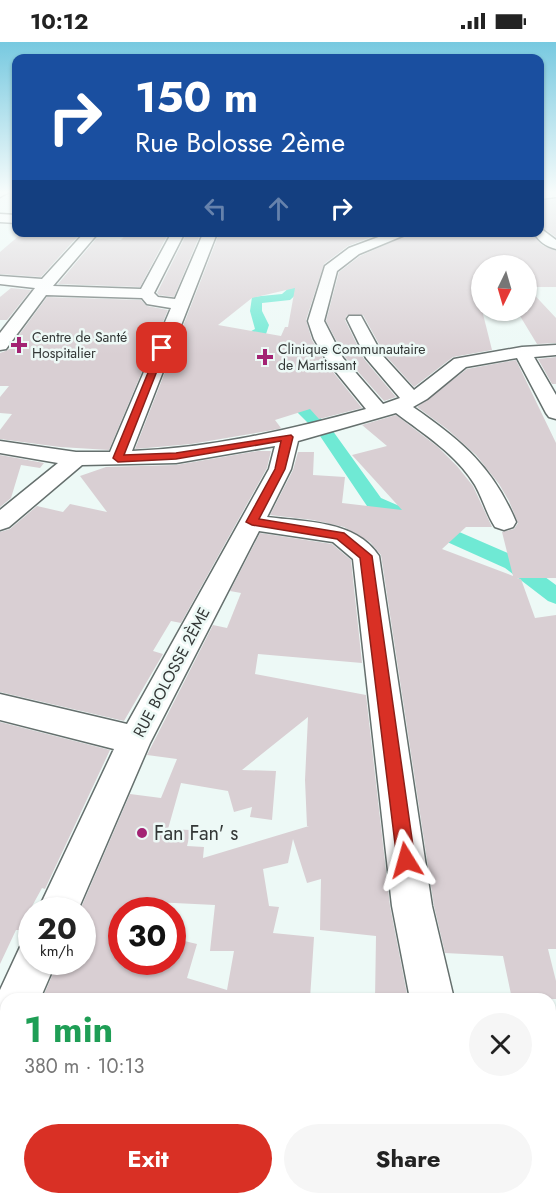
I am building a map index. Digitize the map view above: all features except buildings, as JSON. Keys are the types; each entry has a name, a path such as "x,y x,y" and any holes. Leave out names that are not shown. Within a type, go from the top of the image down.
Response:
{"street":[{"path":"0,345 43,287 80,246"},
{"path":"146,294 171,246"},
{"path":"118,458 205,246"},
{"path":"367,246 354,251 330,269 316,321 322,339 336,361 451,443 469,460 495,496 504,522"},
{"path":"0,280 43,287 146,294 153,301 181,305"},
{"path":"355,319 397,406"},
{"path":"0,447 76,459 176,456 294,435 397,406 460,363 522,352 556,350"},
{"path":"522,352 556,412"},
{"name":"RUE BOLOSSE 2ÈME","path":"64,897 135,740 280,469 294,435"},
{"path":"0,522 76,459"},
{"path":"252,522 340,536 366,556 412,906 431,993"},
{"path":"0,707 135,740"},
{"path":"21,993 29,975"}],"waterway":[{"path":"232,347 261,331 262,325 256,311 256,300 286,297 297,287 282,274 287,268"},
{"path":"283,390 324,430 374,502 512,563 556,596"}],"place":[{"name":"Centre de Santé Hospitalier","path":"19,345"},
{"name":"Clinique Communautaire de Martissant","path":"265,357"},
{"name":"Fan Fan' s","path":"142,833"}],"route":[{"path":"162,348 118,458 176,456 288,437 280,469 252,522 340,536 366,556 406,860"}]}
